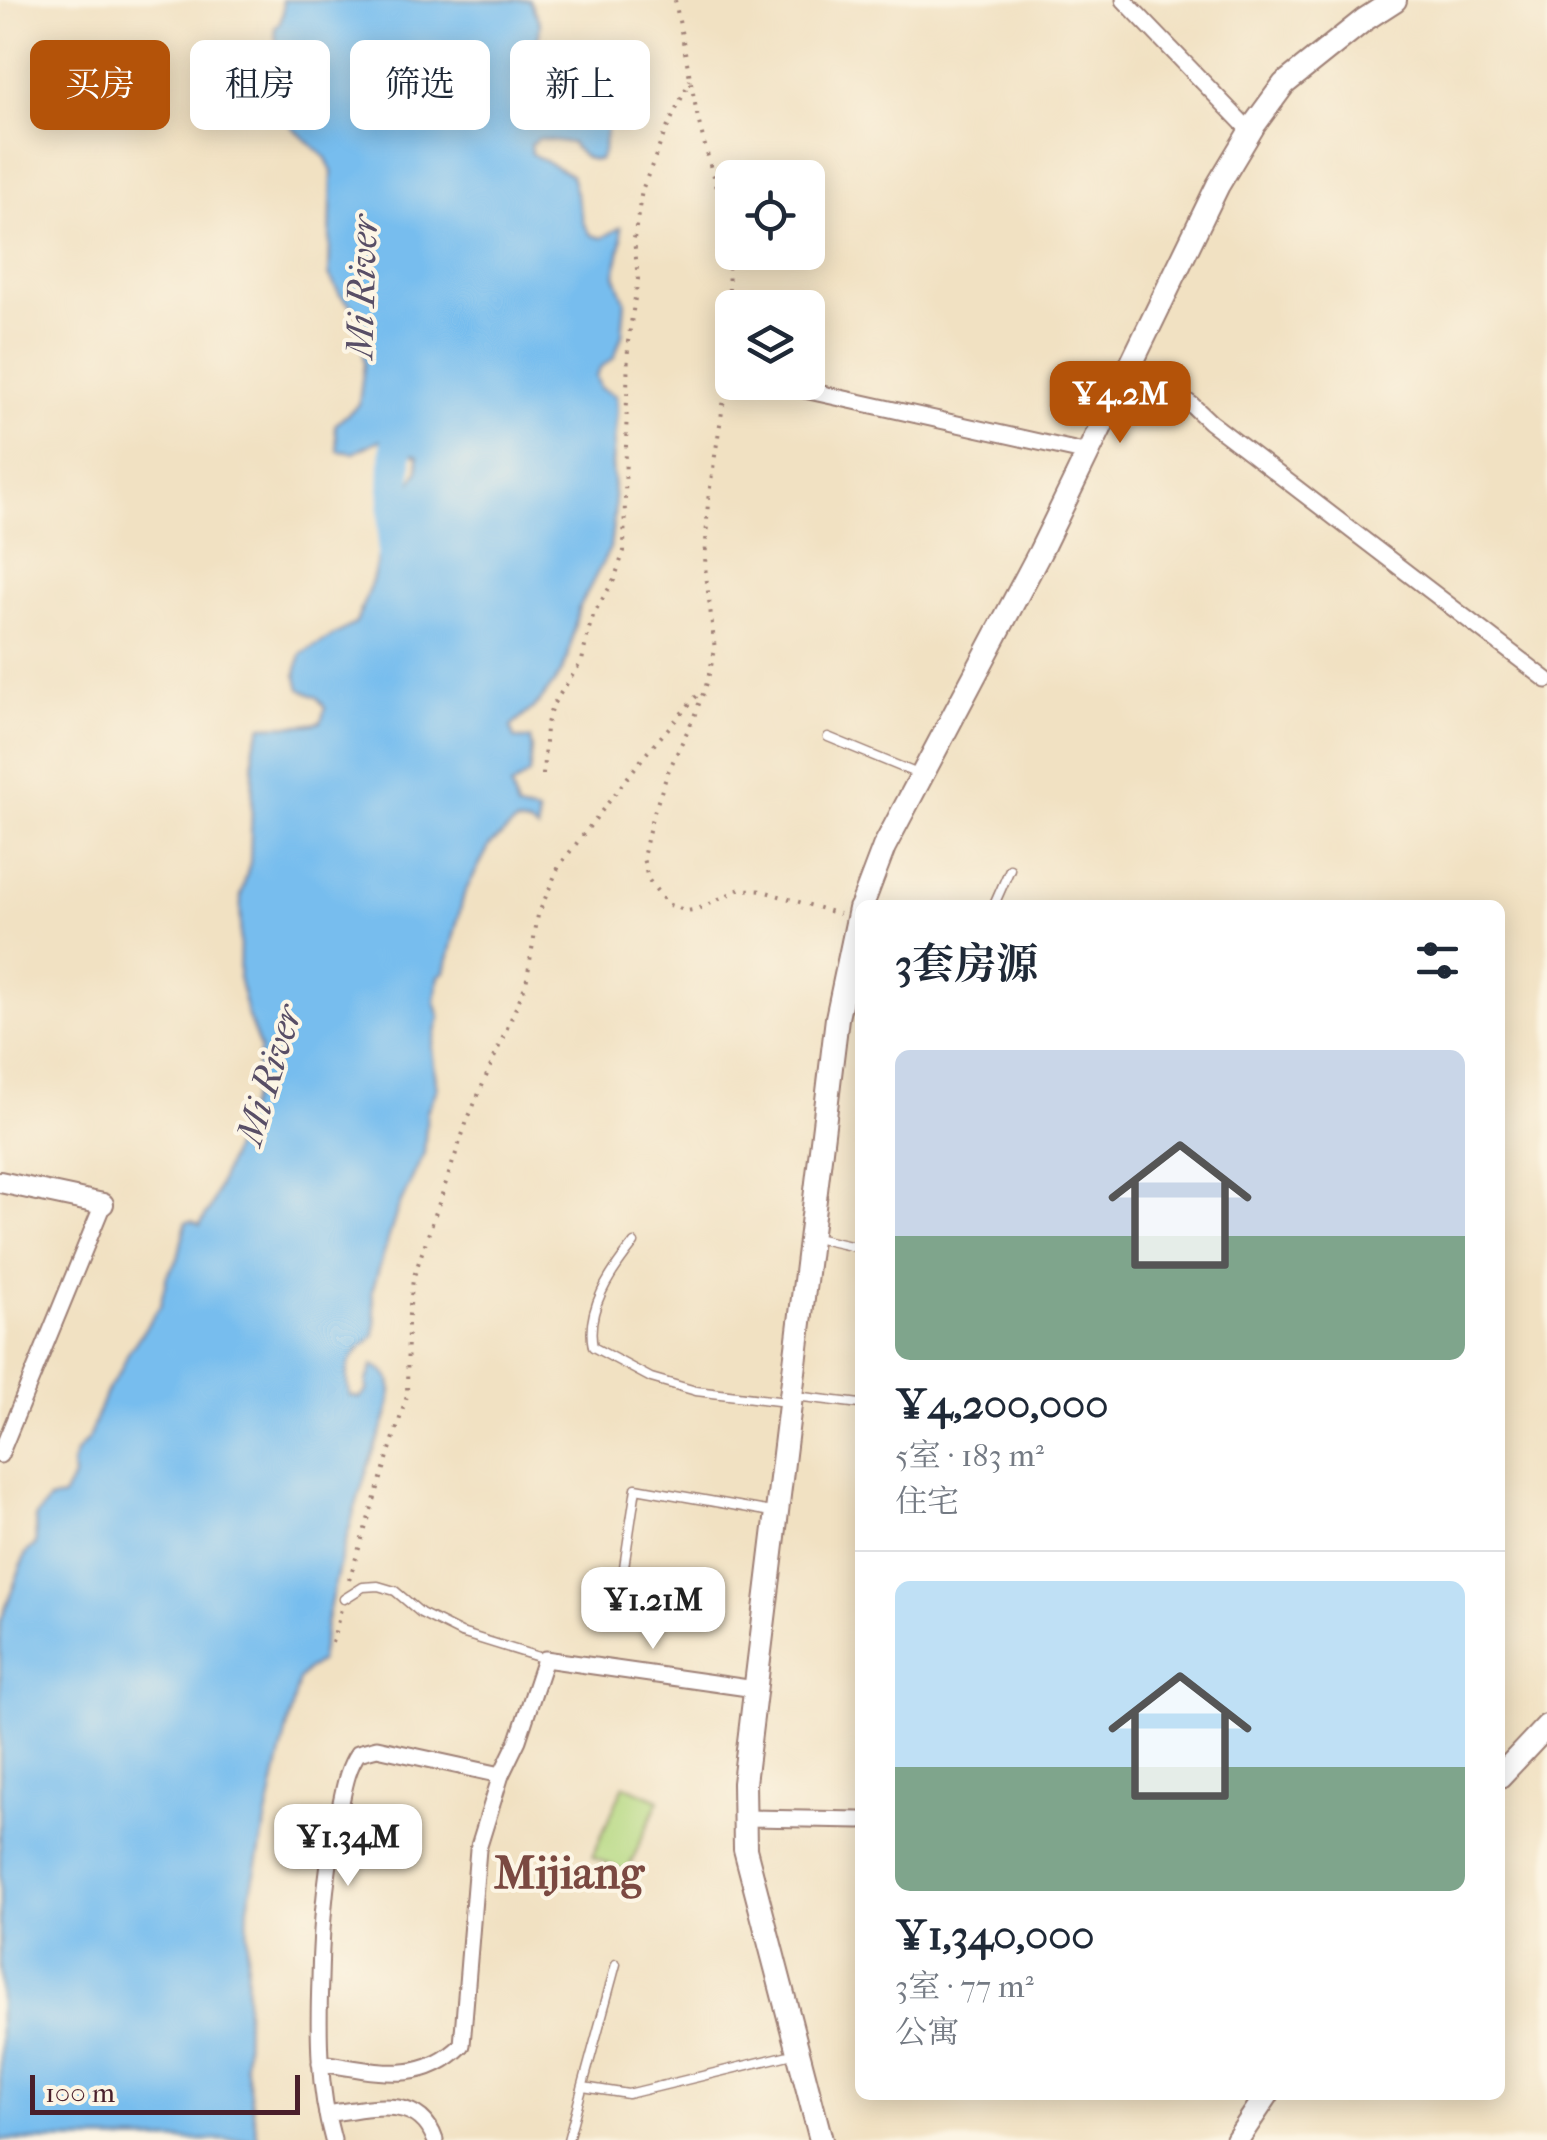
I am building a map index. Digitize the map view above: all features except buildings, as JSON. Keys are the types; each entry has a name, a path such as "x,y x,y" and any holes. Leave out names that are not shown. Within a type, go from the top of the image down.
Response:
{"main road":[{"path":"864,900 884,847 1040,552 1218,185 1284,84 1395,0"},
{"path":"821,2140 744,1850 744,1783 837,1018 853,978"},
{"path":"1505,1771 1547,1726"},
{"path":"1237,2140 1264,2100"}],"street":[{"path":"1124,0 1250,131"},
{"path":"1132,363 1192,405 1547,680"},
{"path":"825,395 1088,453"},
{"path":"0,1182 103,1204 0,1455"},
{"path":"320,2063 402,2074 447,2060 462,2046 478,1849 545,1659 755,1689"},
{"path":"333,2140 318,2047 321,1928 331,1842 350,1764 358,1753 377,1748 501,1775"},
{"path":"744,1818 855,1820"},
{"path":"327,2114 393,2106 409,2110 432,2130 435,2140"}],"lane":[{"path":"828,737 922,776"},
{"path":"996,900 1010,869"},
{"path":"811,1237 855,1247"},
{"path":"634,1243 610,1273 596,1308 590,1334 593,1348 651,1378 696,1391 855,1404"},
{"path":"621,1587 636,1488 777,1513"},
{"path":"344,1599 363,1588 378,1586 395,1591 422,1613 462,1633 545,1659"},
{"path":"568,2140 616,1964"},
{"path":"582,2086 628,2094 798,2052"}],"path":[{"path":"675,0 698,119 726,230 732,355 708,500 705,566 715,650 706,686 651,821 643,858 648,879 667,904 687,911 740,889 855,910"},
{"path":"544,775 546,727 552,706 582,660 594,612 614,580 624,552 628,342 638,279 634,239 642,190 690,80"},
{"path":"332,1643 407,1396 413,1279 467,1121 526,984 538,914 558,866 645,755 706,686"}],"green space":[{"path":"624,1785 659,1800 627,1872 592,1857"}],"water":[{"path":"282,0 529,0 540,23 539,36 536,40 510,40 510,130 606,130 599,160 586,158 571,143 539,138 531,144 532,154 571,175 584,224 591,235 602,238 621,227 615,275 625,301 622,335 614,358 596,376 600,388 616,396 612,464 615,507 610,548 578,610 561,673 539,703 511,727 514,739 530,739 529,774 511,787 517,809 538,813 538,830 516,823 490,845 464,894 435,1001 440,1017 432,1049 437,1089 427,1111 424,1153 397,1211 372,1291 374,1336 348,1368 350,1396 360,1398 367,1391 373,1365 388,1377 391,1398 346,1541 320,1661 299,1679 248,1906 245,2063 258,2140 0,2140 0,1623 26,1553 36,1544 35,1518 49,1500 63,1497 73,1478 76,1453 88,1439 105,1394 160,1306 167,1275 178,1259 186,1222 200,1225 210,1209 252,1097 260,1048 239,981 241,895 250,862 254,745 262,726 321,722 325,708 318,698 300,689 296,674 301,654 356,623 384,533 418,470 418,456 400,449 392,437 354,453 338,451 335,425 359,404 364,364 359,313 340,295 329,275 332,172 326,158 295,130 330,130 330,40 276,40 275,28"}],"waterway":[{"name":"Mi River","path":"393,557 398,401"}],"district":[{"name":"Mijiang","path":"569,1873"}]}
